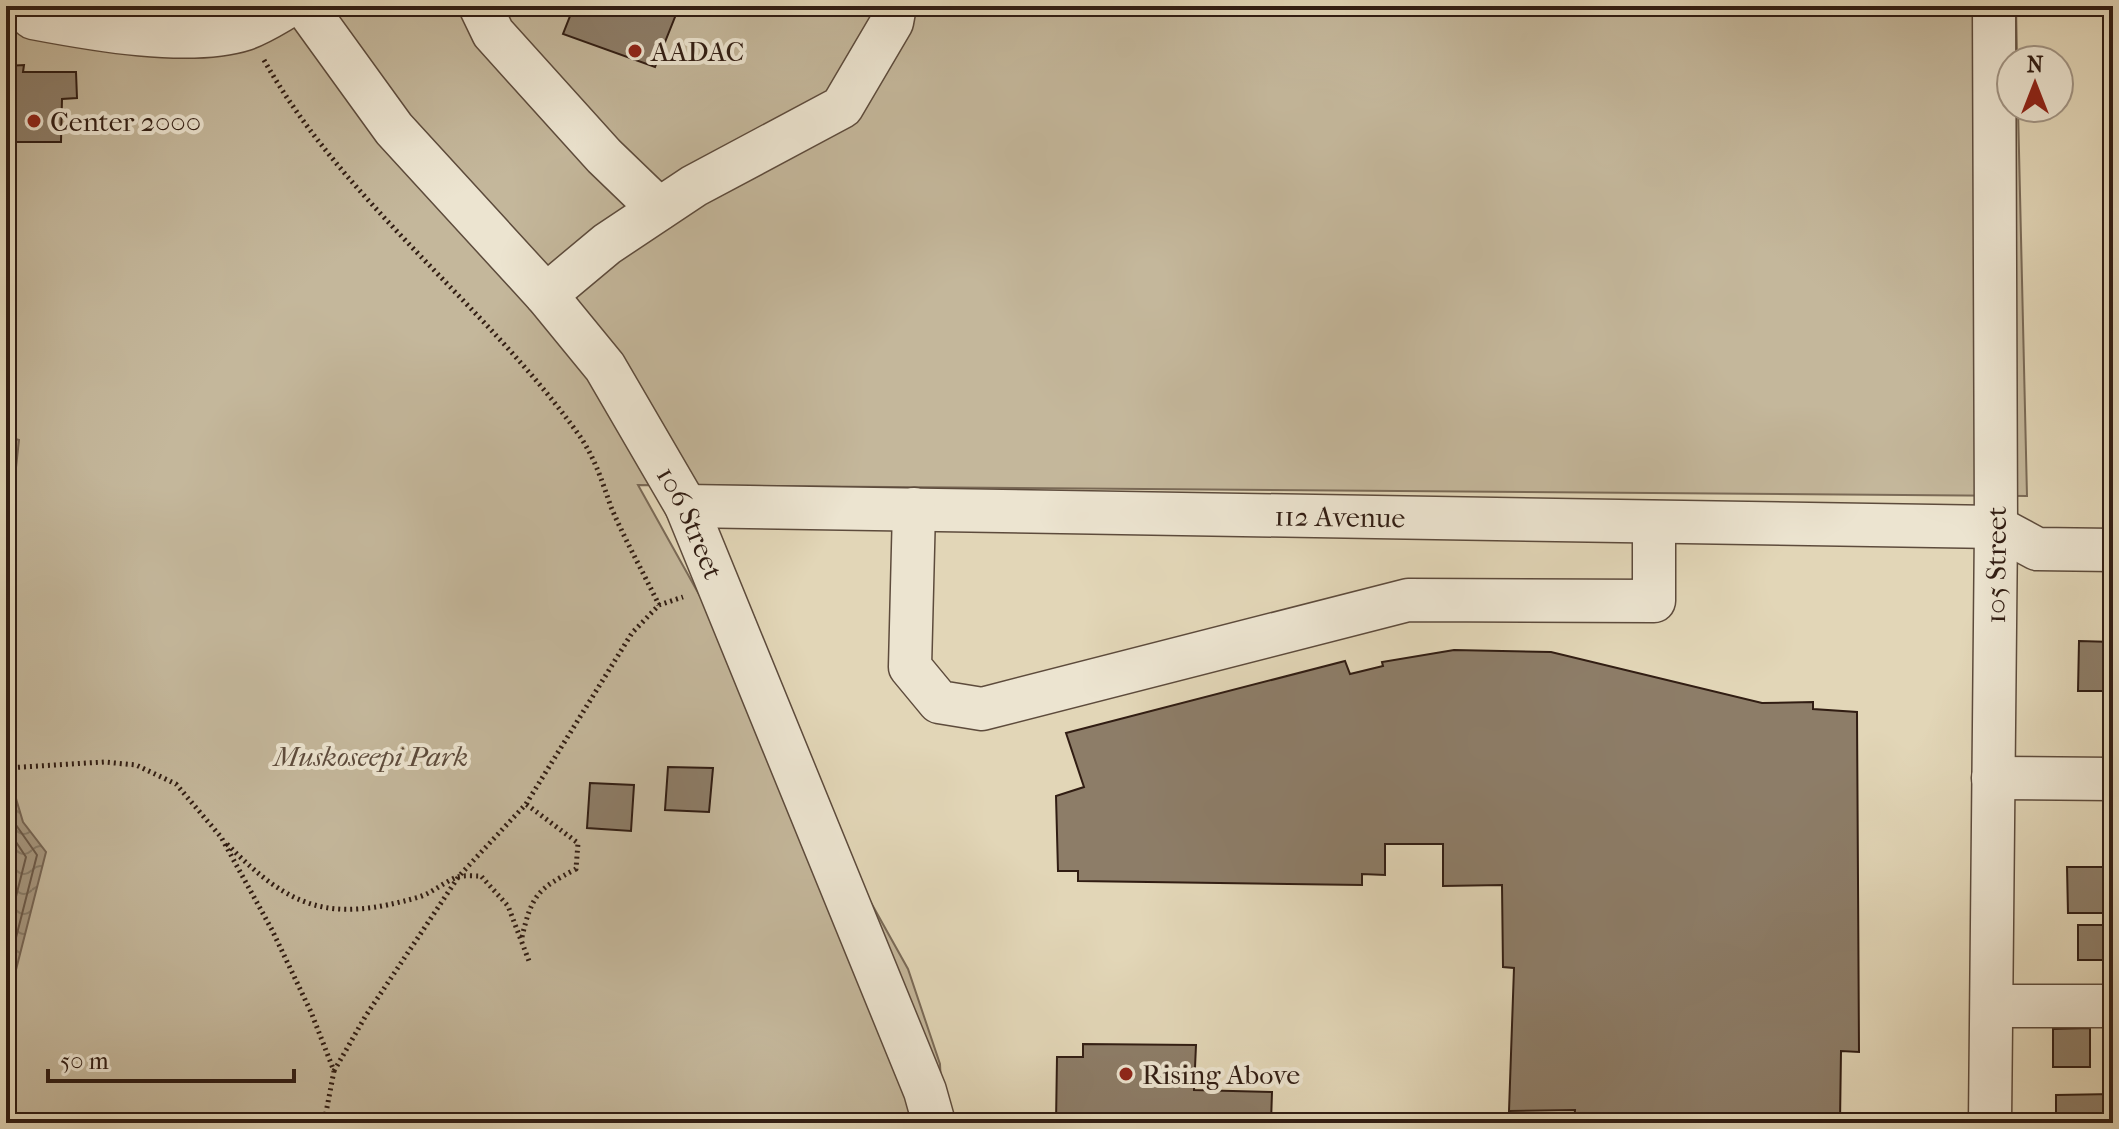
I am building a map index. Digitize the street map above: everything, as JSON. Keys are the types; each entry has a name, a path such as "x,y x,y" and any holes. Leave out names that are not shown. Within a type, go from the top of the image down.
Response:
{"street":[{"path":"19,6 33,18 175,21 211,37 247,29 289,6"},
{"name":"106 Street","path":"305,6 394,129 546,295 605,367 686,506 925,1091 934,1123"},
{"path":"480,6 493,33 604,156 659,209"},
{"path":"546,295 607,244 694,186 842,107 892,22 895,6"},
{"name":"105 Street","path":"1990,1123 1996,527 1994,6"},
{"name":"112 Avenue","path":"686,506 1996,527"},
{"path":"914,509 910,667 939,702 982,709 1408,600 1654,601 1654,522"},
{"path":"1996,527 2037,549 2113,550"},
{"path":"1993,778 2113,779"},
{"path":"1992,1006 2113,1006"}],"path":[{"path":"247,29 276,82 326,152 531,375 580,437 598,467 612,507 659,605"},
{"path":"324,1123 334,1071 365,1017 459,876 526,804 632,633 659,605 718,586"},
{"path":"6,768 104,762 136,765 176,784 259,876 316,907 356,910 421,896 459,876 481,876 508,906 529,961"},
{"path":"521,940 528,909 543,886 576,869 578,843 526,804"},
{"path":"221,837 272,930 311,1012 334,1071"}],"green space":[{"name":"Muskoseepi Park","path":"6,6 2016,6 2017,44 1995,44 1995,124 2018,124 2027,496 638,485 908,969 940,1064 943,1123 6,1123"}],"water":[{"path":"6,436 19,440 6,559"},
{"path":"6,765 23,822 46,852 6,1009"}],"building":[{"name":"AADAC","path":"574,6 682,6 655,67 563,34"},
{"name":"Center 2000","path":"24,65 23,72 76,72 77,98 62,99 61,142 6,142 6,66"},
{"path":"2079,641 2113,642 2113,691 2078,691"},
{"path":"1454,650 1551,652 1762,703 1813,702 1813,709 1857,712 1859,1052 1841,1051 1840,1123 1574,1123 1575,1110 1509,1111 1514,968 1503,967 1502,885 1443,886 1443,844 1385,844 1385,875 1362,874 1362,885 1078,881 1078,871 1058,871 1056,796 1084,787 1066,733 1345,661 1350,674 1383,666 1382,662"},
{"path":"668,767 713,768 709,812 665,810"},
{"path":"590,783 634,785 631,831 587,828"},
{"path":"2067,867 2113,867 2113,913 2068,913"},
{"path":"2078,925 2113,925 2113,960 2078,960"},
{"path":"2090,1028 2090,1067 2053,1067 2053,1029"},
{"name":"Rising Above","path":"1083,1044 1196,1045 1194,1090 1272,1092 1271,1123 1056,1123 1057,1057 1083,1057"},
{"path":"2113,1094 2113,1123 2056,1123 2056,1095"}],"place":[{"name":"AADAC","path":"635,51"},
{"name":"Center 2000","path":"34,121"},
{"name":"Rising Above","path":"1126,1074"}]}
